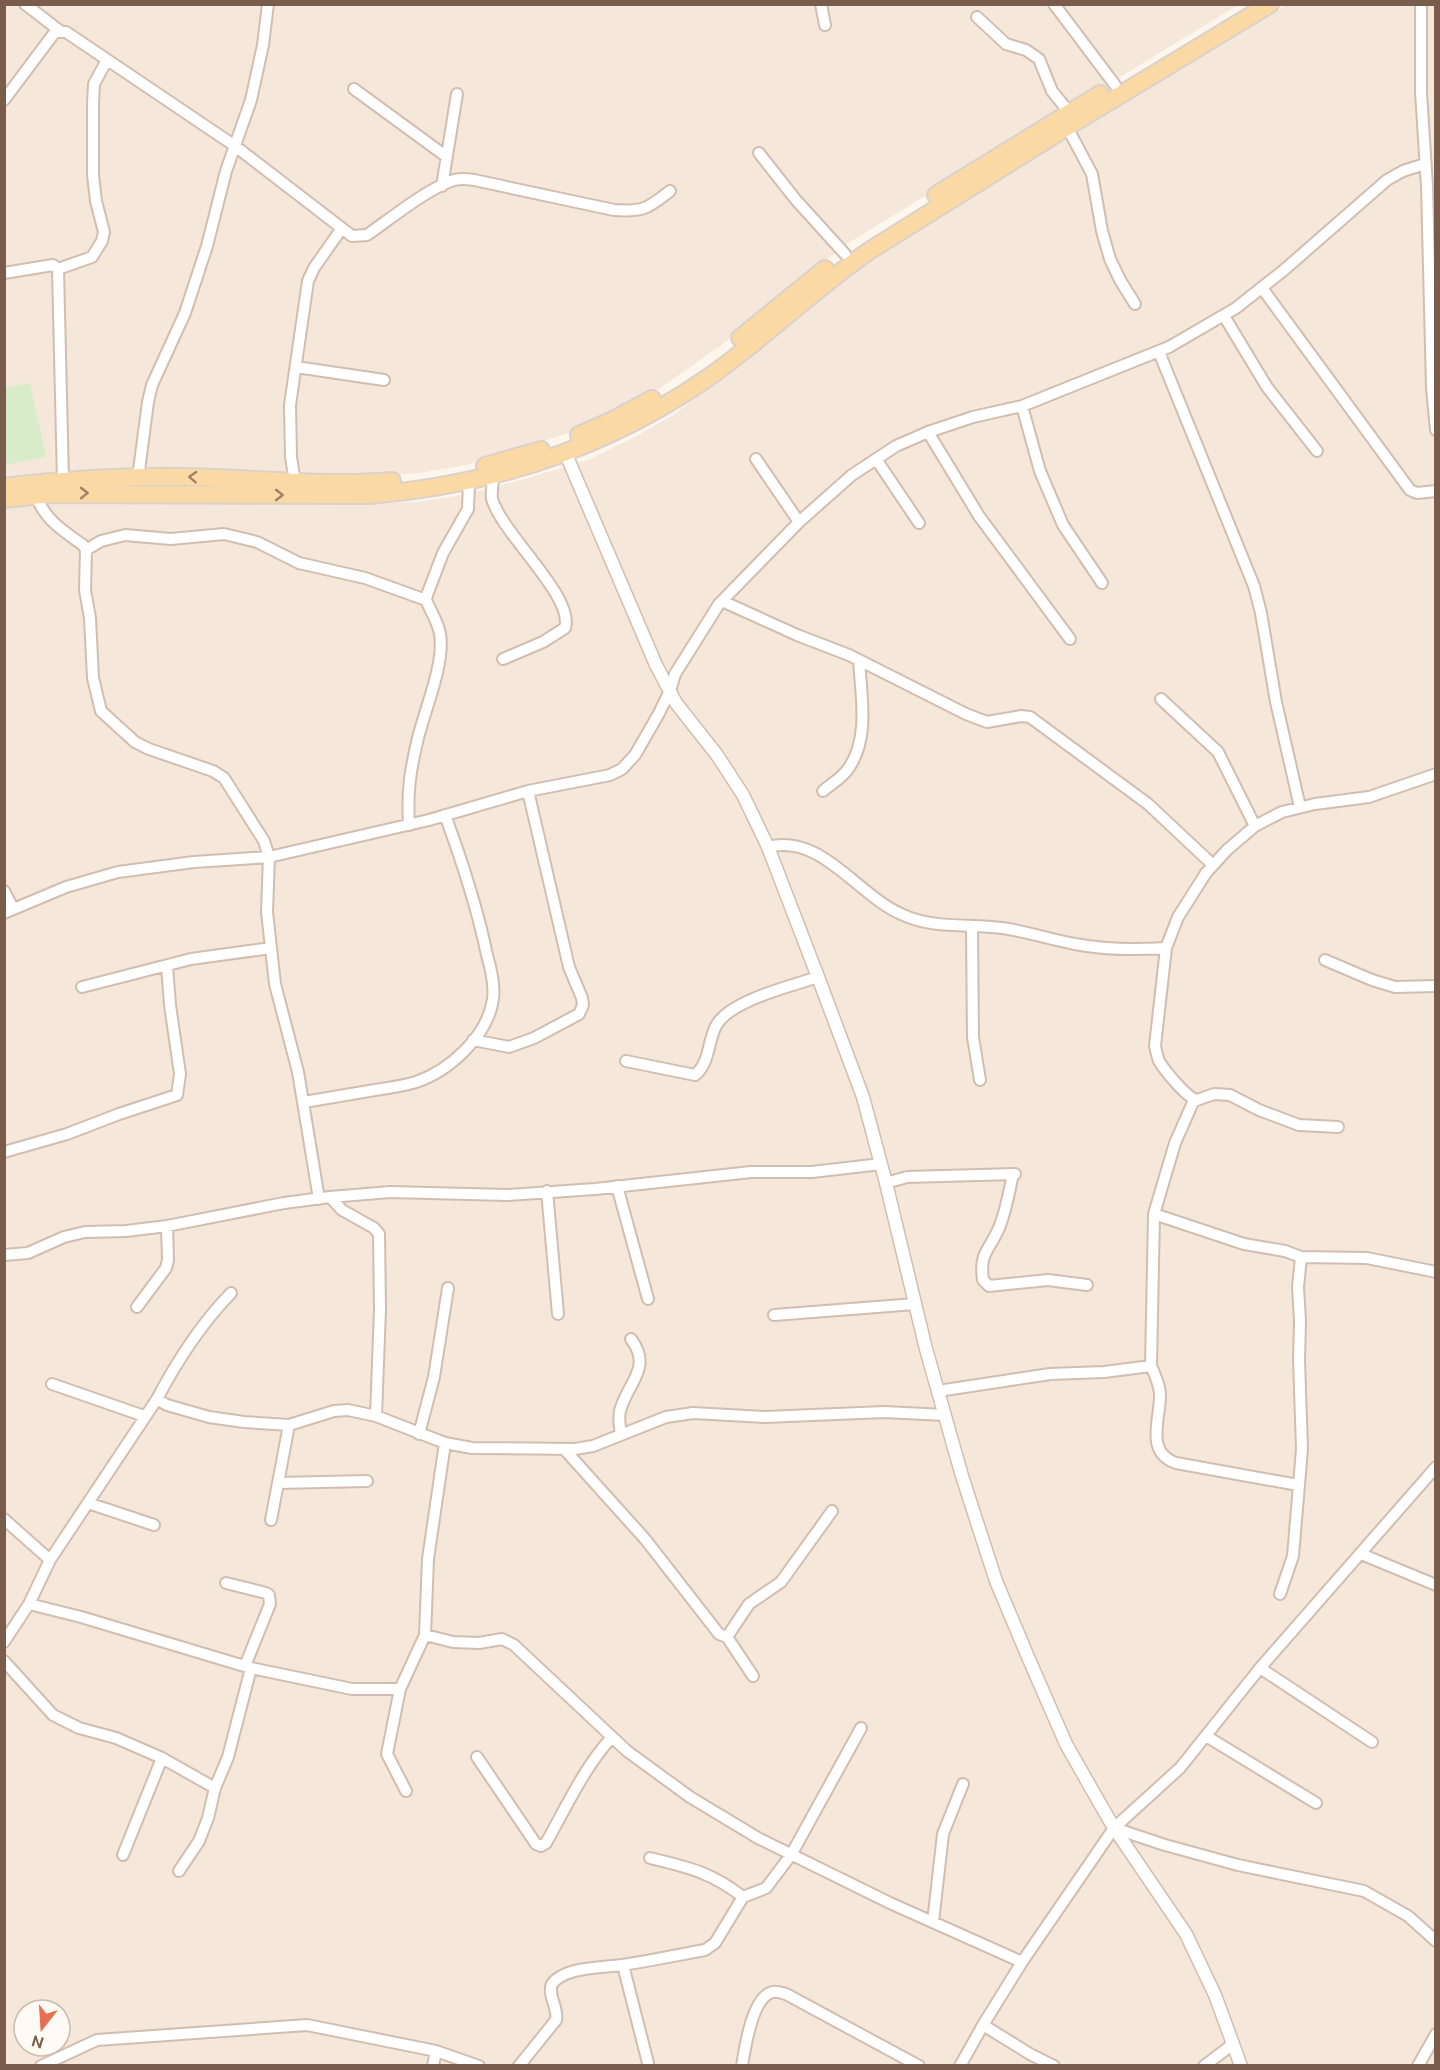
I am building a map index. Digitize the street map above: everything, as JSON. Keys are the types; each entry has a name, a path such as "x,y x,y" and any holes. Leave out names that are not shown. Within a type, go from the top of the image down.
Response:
{"main road":[{"path":"4,487 84,479 182,477 374,483 438,477 471,470 559,444 611,421 698,371 845,254 1183,51 1251,4"},
{"path":"4,500 36,495 117,493 370,495 414,491 469,482 519,469 615,433 709,377 869,250 1004,168 1115,85 1270,4"}],"street":[{"path":"25,4 60,31 235,146 352,236 366,235 450,181 460,179 614,210 637,211 651,206 670,191"},
{"path":"138,478 152,385 185,313 253,89 263,45 268,4"},
{"path":"821,4 825,25"},
{"path":"1054,4 1115,85"},
{"path":"1420,4 1421,92 1428,168 1432,388 1436,430"},
{"path":"977,17 1006,44 1026,50 1040,59 1052,91 1068,120 1092,174 1102,231 1110,259 1135,304"},
{"path":"6,93 55,32 60,31"},
{"path":"58,269 92,257 102,241 104,232 96,201 93,175 93,104 94,84 107,60"},
{"path":"354,89 447,157"},
{"path":"442,186 458,94"},
{"path":"1428,168 1436,149"},
{"path":"759,153 796,200 845,254"},
{"path":"4,891 9,910 66,887 118,872 194,862 269,857 409,825 528,791 610,775 622,770 635,755 670,691 675,674 722,601 747,578 799,522 852,475 896,446 928,432 973,417 1022,406 1159,352 1224,316 1262,288 1387,180 1403,171 1428,168"},
{"path":"295,482 291,457 290,405 308,281 314,268 342,228"},
{"path":"4,273 53,265 58,269 63,482"},
{"path":"1262,288 1410,490 1417,494 1436,491"},
{"path":"1224,316 1268,387 1317,451"},
{"path":"1159,352 1254,585 1262,613 1276,702 1300,807"},
{"path":"296,367 384,381"},
{"path":"1022,406 1040,471 1063,525 1102,583"},
{"path":"928,432 980,516 1070,639"},
{"path":"566,452 656,665 676,703 717,755 743,795 768,847 818,976 864,1097 938,1391 962,1476 996,1581 1066,1744 1114,1828 1186,1934 1215,1995 1241,2066"},
{"path":"756,459 799,522"},
{"path":"876,459 919,523"},
{"path":"493,476 492,498 504,522 559,598 568,620 565,628 543,642 503,659"},
{"path":"409,825 408,784 418,737 434,685 441,646 440,633 426,600 443,553 468,509 469,482"},
{"path":"36,495 43,512 53,523 83,544 86,549 85,590 90,618 93,678 101,711 135,742 224,778 260,835 269,857 267,912 275,984 298,1072 325,1198 374,1228 379,1234 380,1310 376,1416"},
{"path":"86,549 101,541 125,535 171,539 224,534 257,542 299,563 365,578 426,600"},
{"path":"722,601 859,660 966,714 987,722 1021,716 1030,717 1148,804 1213,865"},
{"path":"823,791 847,771 858,752 862,723 859,660"},
{"path":"1161,699 1218,752 1255,826"},
{"path":"1338,1127 1299,1125 1258,1110 1230,1095 1214,1094 1194,1100 1189,1097 1164,1068 1155,1046 1166,948 1178,917 1213,865 1255,826 1282,812 1369,796 1436,774"},
{"path":"473,1040 509,1047 534,1038 579,1014 583,1005 568,967 528,791"},
{"path":"304,1102 416,1082 448,1066 483,1028 494,998 493,983 480,919 446,815"},
{"path":"768,847 783,843 799,845 818,854 881,902 900,914 923,922 1009,929 1078,945 1132,950 1166,948"},
{"path":"972,927 974,1037 980,1080"},
{"path":"82,987 191,959 271,948"},
{"path":"1325,960 1395,987 1436,986"},
{"path":"4,1152 67,1134 177,1095 180,1074 167,966"},
{"path":"626,1061 694,1075 701,1070 715,1027 722,1017 735,1008 818,976"},
{"path":"1194,1100 1175,1143 1154,1214 1151,1366 1158,1382 1160,1395 1157,1445 1163,1457 1176,1463 1298,1485"},
{"path":"4,1255 28,1253 85,1232 126,1231 167,1226 284,1203 325,1198 390,1192 507,1195 751,1172 812,1172 881,1164"},
{"path":"886,1183 907,1177 1014,1174 999,1229 982,1259 983,1280 989,1286 1048,1280 1087,1285"},
{"path":"617,1186 648,1299"},
{"path":"547,1191 558,1314"},
{"path":"1154,1214 1244,1244 1285,1251 1301,1257 1367,1258 1436,1272"},
{"path":"137,1307 166,1268 168,1260 167,1226"},
{"path":"1280,1594 1293,1556 1302,1449 1298,1287 1301,1257"},
{"path":"419,1434 434,1377 448,1288"},
{"path":"4,1642 29,1604 50,1560 157,1399 172,1371 199,1330 231,1293"},
{"path":"774,1315 915,1304"},
{"path":"621,1435 619,1419 621,1408 641,1361 638,1348 631,1339"},
{"path":"938,1391 1050,1374 1104,1372 1151,1366"},
{"path":"52,1384 144,1416"},
{"path":"157,1399 166,1405 209,1417 289,1425 334,1411 348,1410 376,1416 445,1443 472,1448 565,1450 593,1446 666,1417 693,1413 765,1417 884,1412 945,1415"},
{"path":"271,1520 289,1425"},
{"path":"406,1791 387,1754 400,1689 425,1635 428,1558 445,1443"},
{"path":"565,1450 645,1539 718,1634 727,1637 753,1676"},
{"path":"960,2066 1022,1962 1114,1828 1180,1768 1260,1668 1436,1467"},
{"path":"278,1483 367,1481"},
{"path":"88,1503 154,1525"},
{"path":"727,1637 749,1604 781,1582 832,1511"},
{"path":"4,1519 50,1560"},
{"path":"1361,1554 1436,1585"},
{"path":"179,1871 199,1841 208,1818 215,1788 228,1757 248,1667 270,1604 270,1598 266,1593 226,1583"},
{"path":"29,1604 81,1617 248,1667 352,1689 400,1689"},
{"path":"425,1635 453,1642 479,1643 502,1639 514,1645 627,1751 690,1797 791,1855 1022,1962"},
{"path":"4,1661 53,1715 79,1728 116,1738 162,1758 215,1788"},
{"path":"1260,1668 1372,1742"},
{"path":"519,2066 556,2020 557,2011 551,1991 552,1984 559,1977 587,1969 705,1950 715,1943 743,1897 766,1888 791,1855 861,1728"},
{"path":"1206,1736 1316,1803"},
{"path":"477,1757 536,1844 541,1846 546,1843 591,1762 612,1737"},
{"path":"123,1855 162,1758"},
{"path":"933,1922 943,1834 963,1784"},
{"path":"1114,1828 1238,1865 1364,1891 1408,1916 1436,1941"},
{"path":"650,1858 706,1873 743,1897"},
{"path":"623,1965 648,2062"},
{"path":"742,2066 758,2004 775,1991 786,1994 920,2066"},
{"path":"41,2066 97,2040 307,2025 436,2051 479,2066"},
{"path":"983,2025 1054,2066"},
{"path":"1418,2066 1436,2034"},
{"path":"1204,2066 1233,2044"},
{"path":"434,2066 436,2051"}],"shaded area":[{"path":"4,5 1238,5 845,245 727,341 656,391 591,426 466,465 420,473 369,477 91,470 5,477"},
{"path":"1286,5 1435,5 1435,2065 5,2065 4,508 60,502 356,504 416,502 462,495 528,478 590,459 673,415 740,365 888,245"}],"green space":[{"path":"30,383 46,457 5,465 5,388"}]}
